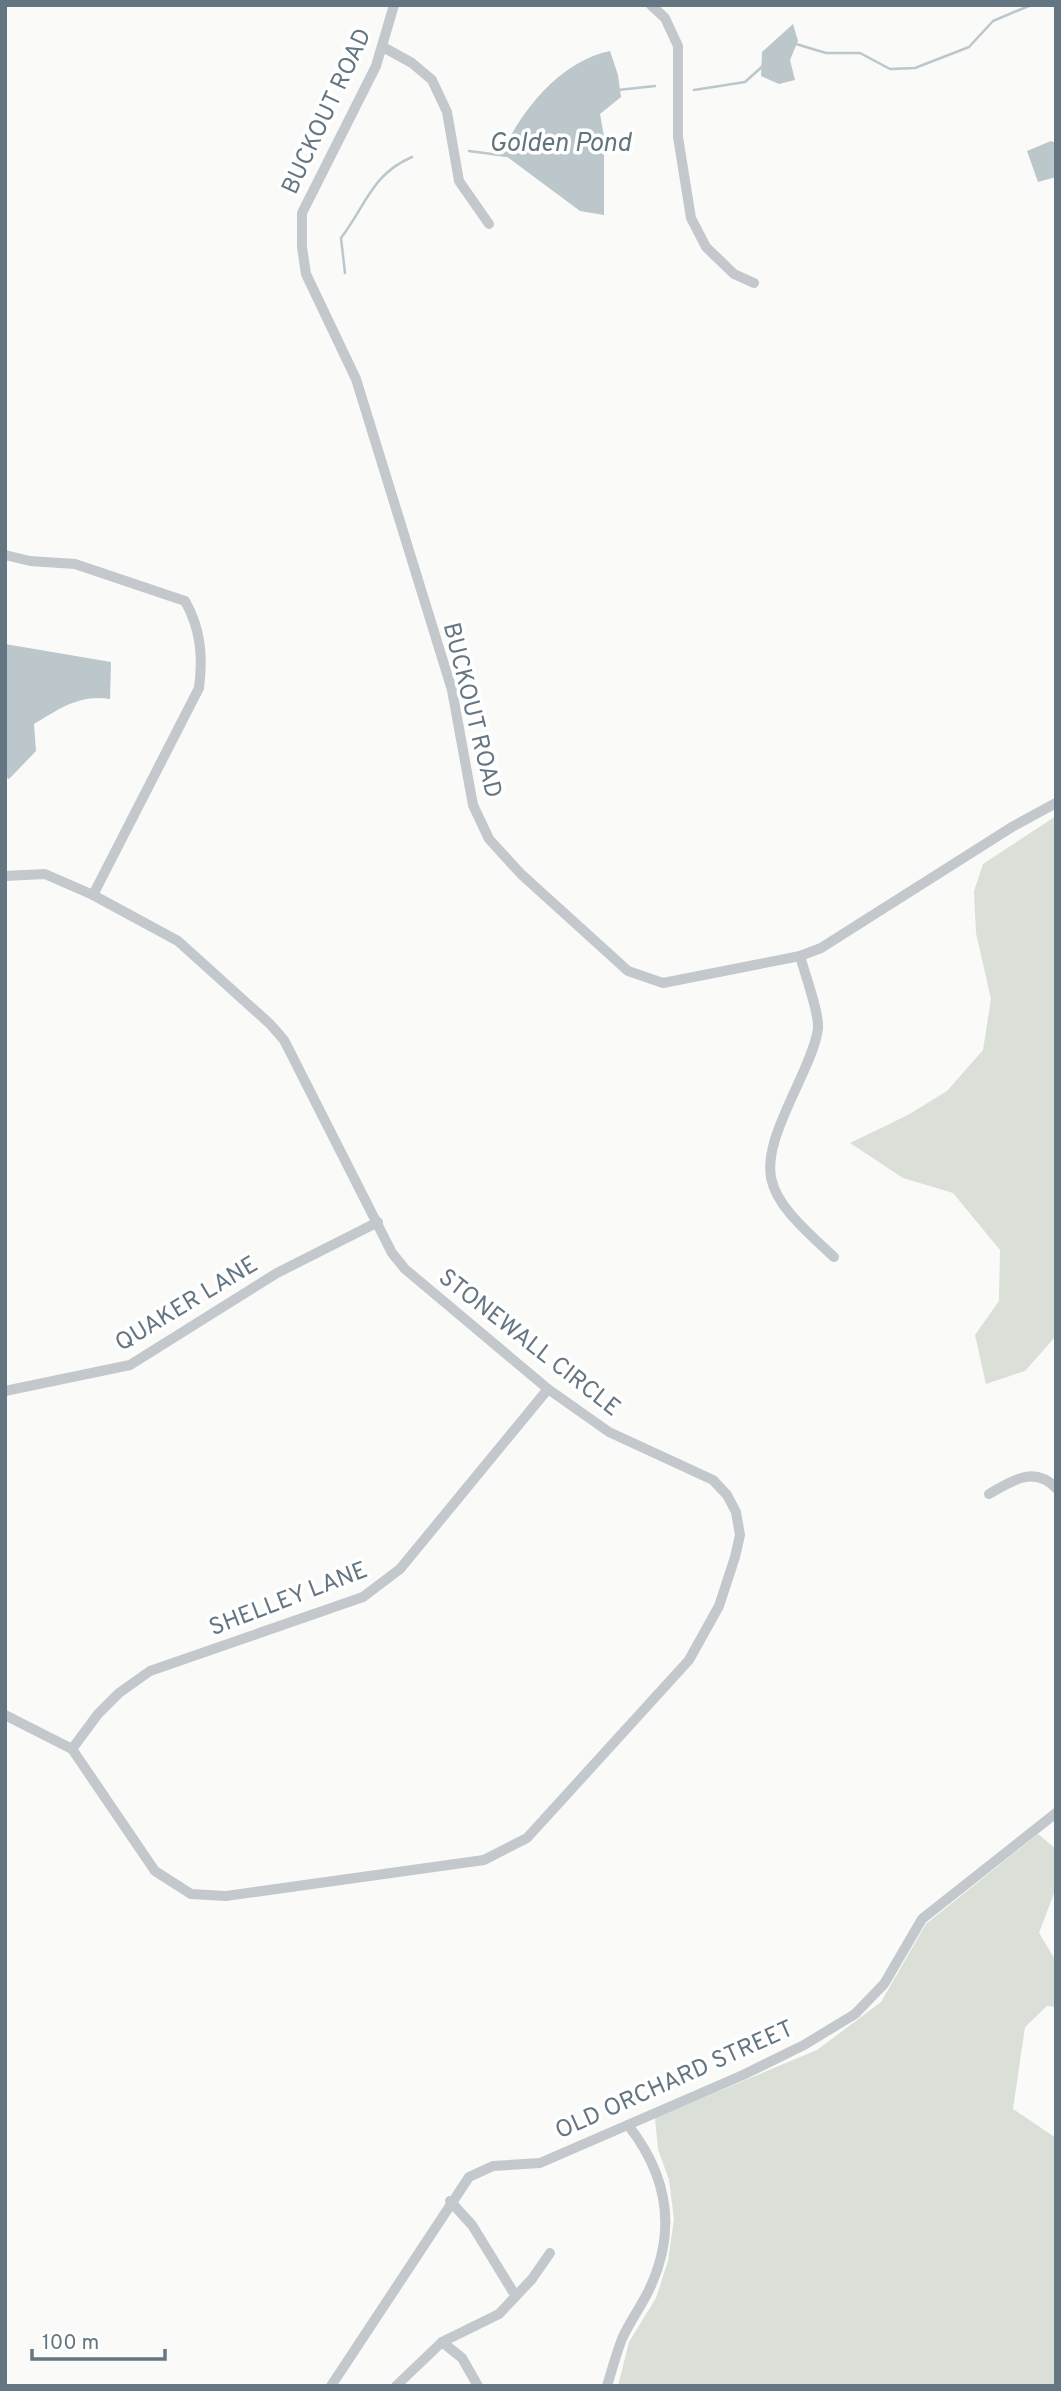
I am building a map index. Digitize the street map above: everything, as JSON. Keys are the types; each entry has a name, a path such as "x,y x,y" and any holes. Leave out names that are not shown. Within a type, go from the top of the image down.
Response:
{"street":[{"name":"BUCKOUT ROAD","path":"394,5 383,47 305,204 302,213 302,247 306,274 359,390 452,690 466,780 484,831 521,874 628,971 663,983 800,956 841,937 1012,827 1056,803"},
{"path":"651,5 665,18 678,46 678,137 691,218 706,247 734,274 754,283"},
{"path":"383,47 412,63 432,80 447,112 459,181 489,224"},
{"path":"5,555 30,561 75,564 184,601 195,620 202,667 199,688 93,895"},
{"name":"STONEWALL CIRCLE","path":"5,876 45,874 93,895 178,941 270,1024 294,1057 392,1253 405,1269 548,1390 609,1432 713,1480 727,1495 736,1511 740,1535 719,1606 689,1660 527,1838 484,1860 226,1896 191,1894 155,1871 139,1852 72,1749"},
{"path":"800,956 818,1027 803,1073 773,1138 767,1171 779,1199 797,1224 834,1257"},
{"name":"QUAKER LANE","path":"5,1391 130,1365 277,1273 378,1222"},
{"name":"SHELLEY LANE","path":"72,1749 98,1714 119,1693 150,1671 363,1597 384,1584 400,1569 548,1390"},
{"path":"989,1494 1012,1481 1037,1475 1056,1488"},
{"path":"5,1715 72,1749"},
{"name":"OLD ORCHARD STREET","path":"333,2385 450,2201 469,2177 493,2166 540,2163 768,2063 855,2014 884,1984 922,1919 1056,1813"},
{"path":"607,2386 622,2338 653,2280 664,2241 665,2203 658,2176 648,2151 628,2125"},
{"path":"450,2201 472,2225 515,2295"},
{"path":"396,2386 442,2342 499,2314 532,2279 550,2253"},
{"path":"442,2342 462,2358 478,2386"}],"shaded area":[{"path":"1056,816 1056,1336 1025,1371 986,1384 975,1335 999,1301 1000,1250 953,1193 903,1178 850,1143 908,1115 947,1091 983,1050 991,999 976,933 974,891 983,864"},
{"path":"1038,1834 1056,1849 1056,1888 1039,1933 1056,1961 1056,2007 1047,2006 1025,2027 1013,2109 1056,2138 1056,2386 618,2386 629,2342 656,2298 668,2261 674,2219 669,2180 658,2149 655,2118 817,2050 881,2002 926,1924"}],"water":[{"path":"793,24 798,41 790,60 795,80 779,84 761,76 762,52"},
{"name":"Golden Pond","path":"610,51 618,75 621,97 600,114 604,136 604,215 580,211 502,153 520,120 545,89 575,65"},
{"path":"1051,141 1056,143 1056,177 1038,182 1027,151"},
{"path":"5,644 111,662 110,699 79,701 34,724 36,751 9,779 5,777"}],"waterway":[{"path":"796,44 826,53 860,53 890,69 915,68 969,47 993,21 1031,5"},
{"path":"694,90 745,82 764,65"},
{"path":"618,90 655,86"},
{"path":"469,151 507,156"},
{"path":"345,273 341,238 379,181 398,164 412,157"}]}
